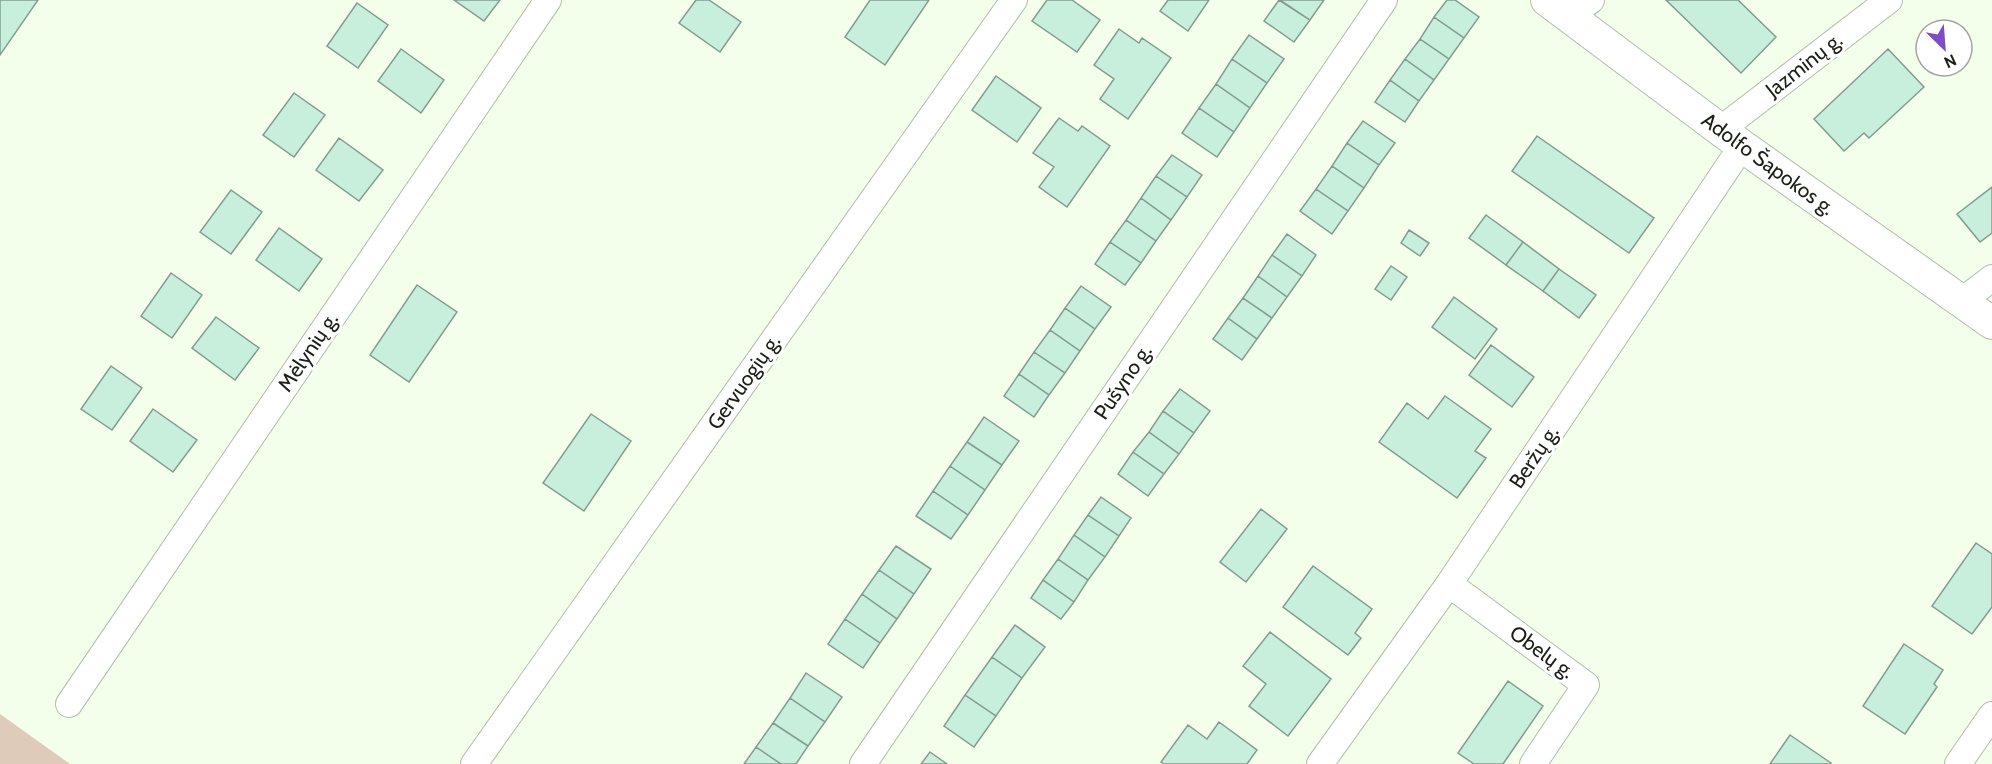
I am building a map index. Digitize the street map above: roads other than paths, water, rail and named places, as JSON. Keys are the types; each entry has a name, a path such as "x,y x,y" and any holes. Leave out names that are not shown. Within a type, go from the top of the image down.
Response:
{"street":[{"name":"Mėlynių g.","path":"69,704 548,0"},
{"name":"Gervuogių g.","path":"474,764 1014,0"},
{"name":"Pušyno g.","path":"863,764 1384,0"},
{"name":"Jazminų g.","path":"1731,138 1889,0"},
{"name":"Adolfo Šapokos g.","path":"1569,5 1731,138 1992,323"},
{"name":"Beržų g.","path":"1320,764 1449,584 1731,138"},
{"path":"1962,301 1992,278"},
{"name":"Obelų g.","path":"1449,584 1586,685 1533,764"},
{"path":"1958,764 1992,716"}]}
